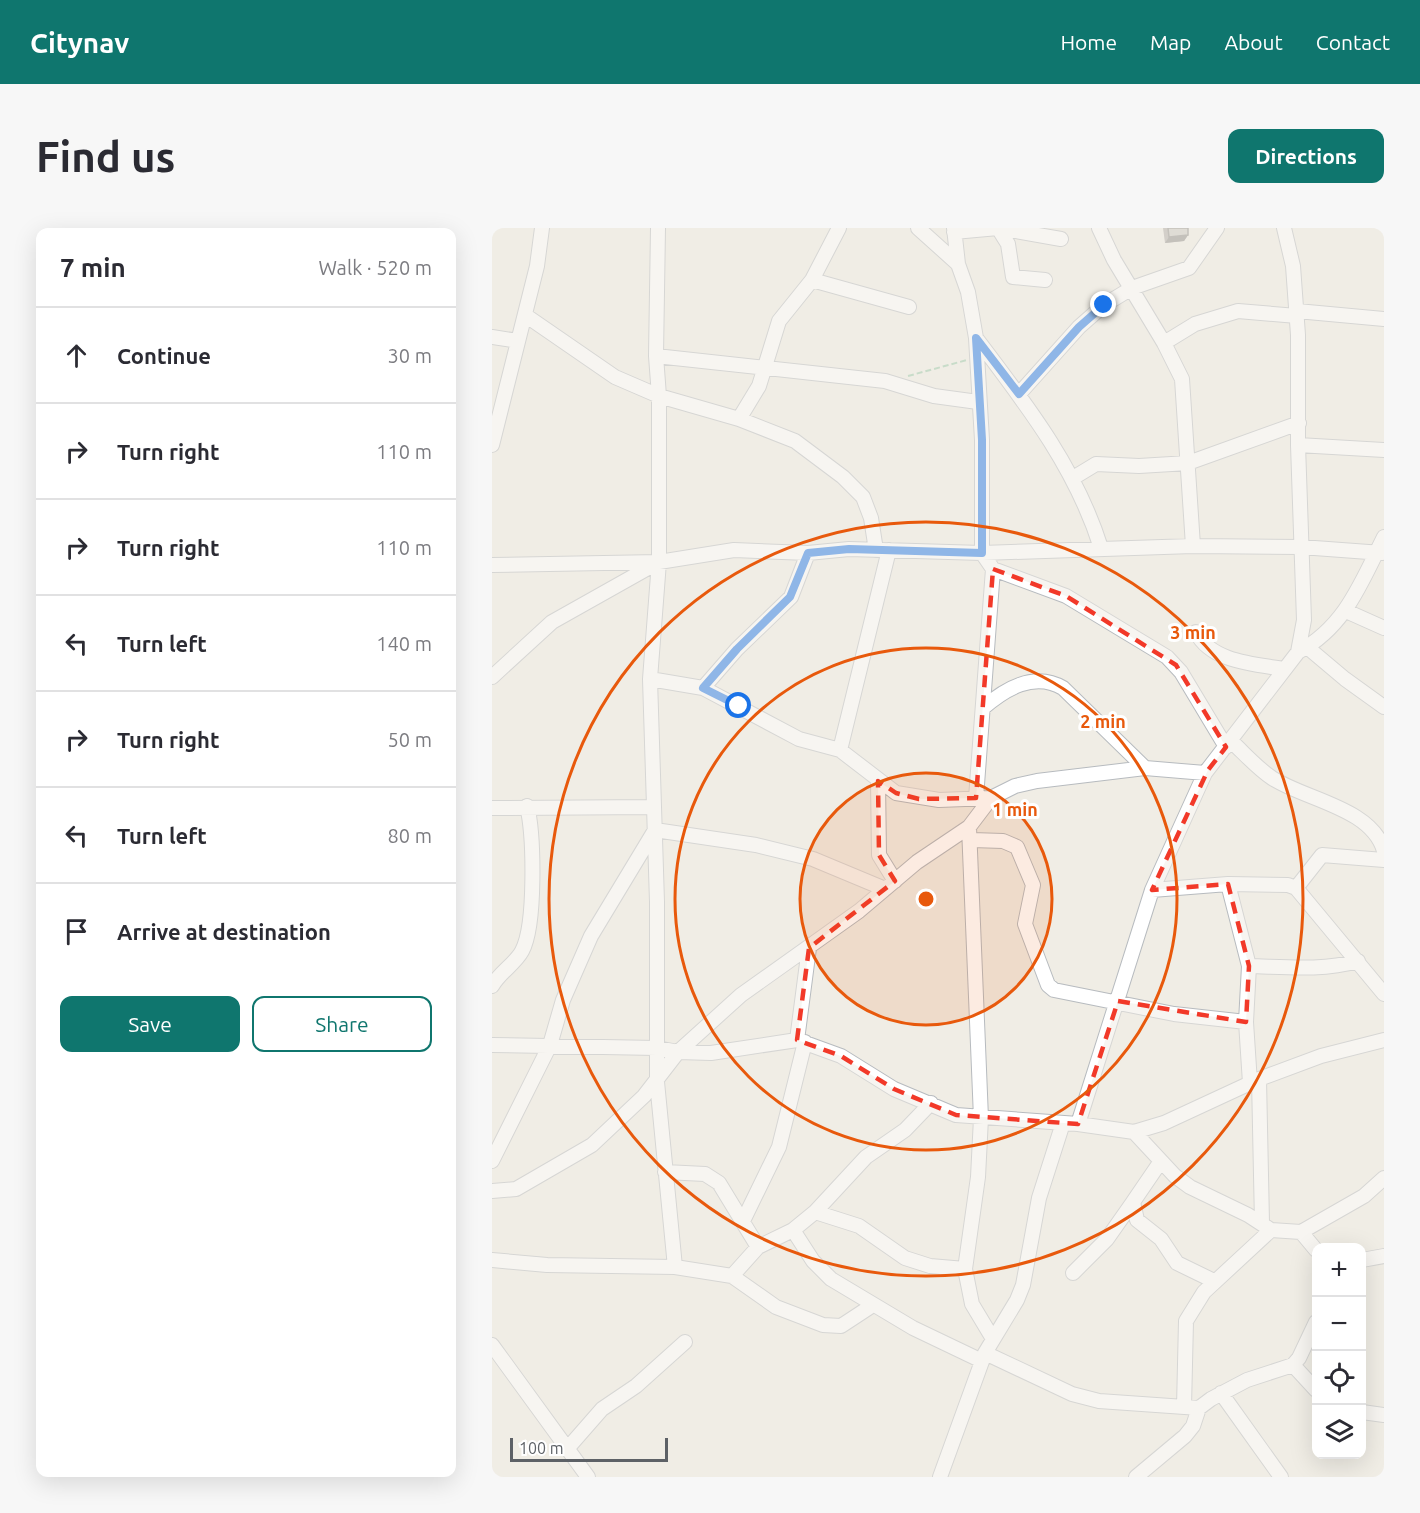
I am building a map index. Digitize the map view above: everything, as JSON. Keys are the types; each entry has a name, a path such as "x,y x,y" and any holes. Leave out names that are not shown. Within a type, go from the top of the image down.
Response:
{"street":[{"path":"492,445 537,266 542,228"},
{"path":"658,228 656,356 659,396 659,562 650,679 655,830 657,1082 675,1267"},
{"path":"739,419 759,386 779,321 812,280 839,228"},
{"path":"918,228 958,264"},
{"path":"998,228 1008,244 1013,277 1045,280"},
{"path":"1061,239 998,228 954,230 958,264 968,292 976,338 984,485 982,553 993,569 1066,596 1167,657 1181,672 1229,744 1273,779 1317,798 1370,826 1380,838 1384,851"},
{"path":"1099,228 1114,260 1164,343 1182,379 1193,546"},
{"path":"1019,394 1079,327 1104,305 1132,288 1189,268 1217,228"},
{"path":"1284,228 1290,246 1297,313 1298,446 1304,620 1302,649"},
{"path":"812,280 909,307"},
{"path":"1164,343 1195,324 1238,311 1384,318"},
{"path":"525,315 615,377 659,396 739,419 795,441 843,477 863,497 882,550 840,750"},
{"path":"492,337 518,341"},
{"path":"976,338 1019,394 1073,478 1101,548"},
{"path":"656,356 765,366 885,381 934,396 978,402"},
{"path":"1073,478 1096,464 1139,466 1188,463 1299,423"},
{"path":"1298,446 1384,450"},
{"path":"1078,1124 1152,890 1205,773 1284,669 1302,649 1324,635 1346,611 1380,553 1384,537"},
{"path":"492,565 659,562 734,550 808,553 882,550 982,553 1193,546 1301,547 1380,553"},
{"path":"703,688 737,649 790,597 808,553"},
{"path":"492,677 552,622 659,562"},
{"path":"976,798 993,569"},
{"path":"1346,611 1384,628"},
{"path":"1196,632 1200,641 1219,654 1246,663 1284,669"},
{"path":"1302,649 1384,707"},
{"path":"650,679 703,688 799,739 840,750 896,793 919,798 991,798 1016,786 1037,781 1145,768 1205,773"},
{"path":"983,708 1002,692 1019,684 1039,680 1054,683 1063,688 1145,768"},
{"path":"878,781 879,855 890,885"},
{"path":"991,798 970,833 969,884 981,1118 978,1178 965,1269 972,1304 993,1339"},
{"path":"492,986 497,977 519,956 526,936 533,842 527,806"},
{"path":"492,808 654,807"},
{"path":"655,830 756,844 813,859 890,885"},
{"path":"492,1161 550,1045 563,1000 591,936 655,830"},
{"path":"492,1191 516,1189 592,1145 622,1120 657,1082 678,1052 741,995 809,948 916,862 970,833 1017,847 1033,885 1025,924 1048,985 1065,994 1118,1001 1174,1014 1246,1022"},
{"path":"1296,888 1322,855 1384,860"},
{"path":"1152,890 1228,884 1288,885 1296,888 1384,994"},
{"path":"1184,1407 1186,1321 1204,1292 1266,1227 1254,1081 1246,1022 1249,966 1228,884"},
{"path":"743,1221 779,1147 801,1041 809,948"},
{"path":"1249,966 1307,969 1337,967 1358,961"},
{"path":"492,1045 657,1048 678,1052 711,1053 801,1041 841,1056 894,1089 956,1115 1078,1124 1134,1132 1215,1101 1254,1081 1321,1056 1384,1040"},
{"path":"732,1276 758,1247 793,1230 815,1212 866,1157 905,1130 932,1104"},
{"path":"940,1477 983,1357 1017,1300 1023,1285 1039,1198 1063,1123"},
{"path":"1134,1132 1190,1187 1266,1227 1301,1232 1364,1196 1384,1178"},
{"path":"1073,1273 1107,1239 1161,1161"},
{"path":"665,1172 705,1174 712,1177 719,1183 758,1247"},
{"path":"1133,1202 1137,1220 1161,1239 1177,1263 1214,1281"},
{"path":"815,1212 859,1226 906,1258 930,1266 965,1269"},
{"path":"793,1230 813,1261 831,1279 913,1328 1072,1394 1099,1401 1199,1408"},
{"path":"1301,1232 1312,1244"},
{"path":"1366,1259 1384,1256"},
{"path":"492,1260 547,1265 675,1267 732,1276 776,1307 823,1325 841,1326 873,1305"},
{"path":"1136,1477 1185,1436 1193,1426 1199,1408 1246,1380 1293,1365 1312,1332"},
{"path":"567,1449 602,1409 636,1386 685,1342"},
{"path":"492,1345 588,1477"},
{"path":"1293,1365 1312,1385"},
{"path":"1221,1393 1281,1477"},
{"path":"1366,1413 1384,1415"}],"path":[{"path":"885,381 977,357"}],"highlighted area":[{"path":"993,569 1066,596 1176,665 1226,747 1208,770 1152,890 1228,884 1249,966 1246,1022 1118,1001 1078,1124 956,1115 894,1089 841,1056 797,1040 809,948 895,881 879,855 878,781 896,793 919,799 976,798"}],"building":[{"path":"1168,228 1188,228 1188,235 1169,237"}],"route":[{"path":"739,706 703,688 737,649 790,597 798,583 808,553 849,549 982,553 984,485 976,338 1019,394 1079,327 1104,305"}]}
